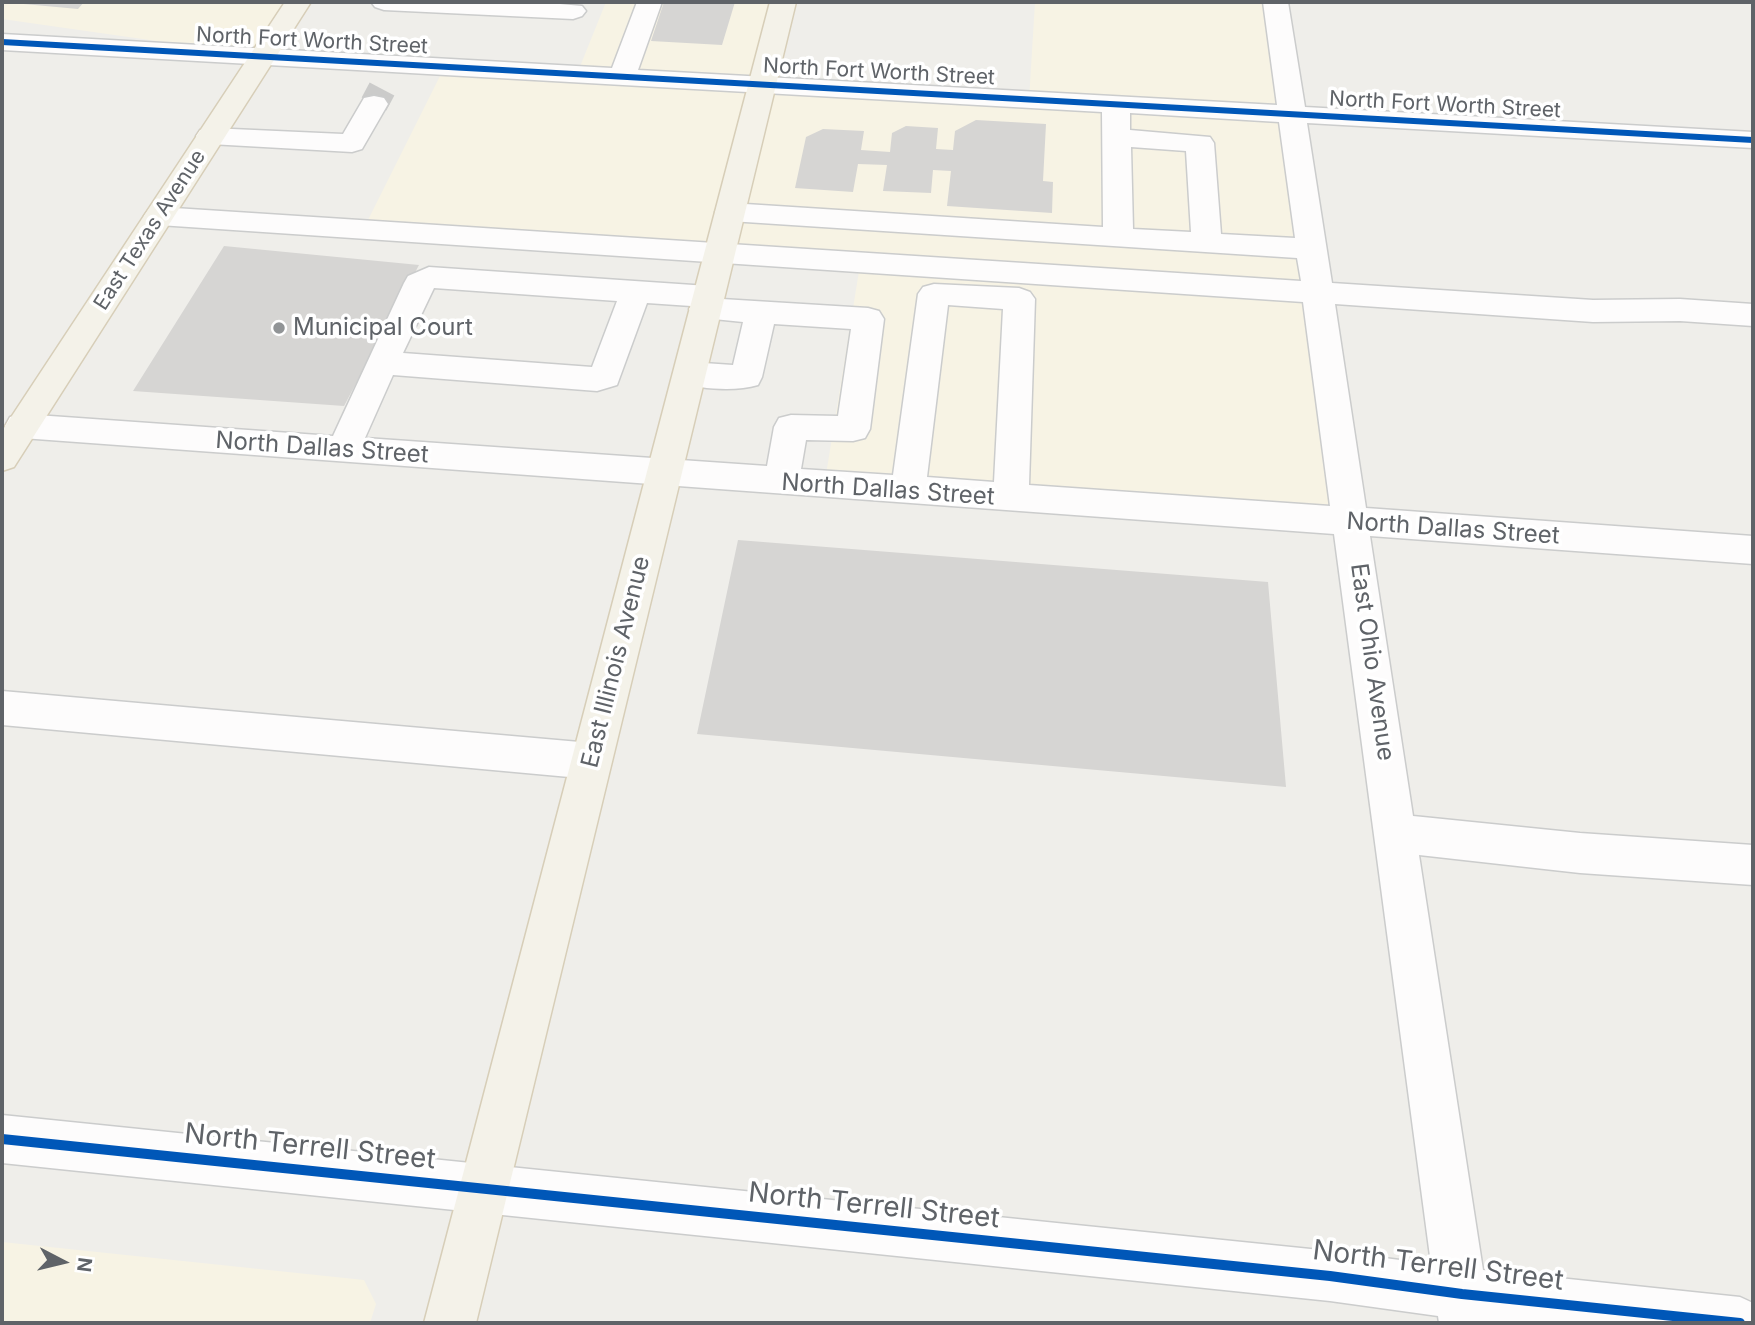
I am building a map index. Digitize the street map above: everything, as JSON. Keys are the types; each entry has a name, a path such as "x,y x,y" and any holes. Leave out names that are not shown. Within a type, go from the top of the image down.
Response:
{"main road":[{"name":"East Texas Avenue","path":"2,458 298,2"},
{"name":"East Illinois Avenue","path":"450,1323 783,2"}],"street":[{"path":"384,2 573,11"},
{"path":"622,76 649,2"},
{"name":"East Ohio Avenue","path":"1276,2 1463,1308"},
{"name":"North Fort Worth Street","path":"2,42 1753,140"},
{"path":"211,136 352,143 397,64"},
{"path":"1116,103 1118,238"},
{"path":"1118,138 1199,143 1207,243"},
{"path":"730,212 1312,248"},
{"path":"159,216 1593,311 1680,310 1753,315"},
{"path":"343,450 419,283 429,277 636,291 761,312 868,319 853,429 791,427 782,482"},
{"path":"383,362 597,379 605,377 636,291"},
{"path":"908,491 934,294 1019,299 1011,498"},
{"path":"689,374 746,377 761,312"},
{"name":"North Dallas Street","path":"22,426 1753,550"},
{"path":"2,708 591,761"},
{"path":"1396,833 1580,853 1753,865"},
{"name":"North Terrell Street","path":"2,1139 1330,1276 1463,1308 1740,1323"},
{"path":"1463,1308 1515,1323"}],"shaded area":[{"path":"2,2 297,2 262,56 2,19"},
{"path":"606,2 786,2 765,84 1029,100 1035,2 1279,2 1357,527 824,487 860,265 367,222 445,66 577,74"},
{"path":"2,1242 364,1280 376,1304 370,1323 2,1323"}],"building":[{"path":"2,2 84,2 78,9"},
{"path":"664,2 735,2 722,45 651,41"},
{"path":"976,120 1046,124 1043,181 1053,182 1052,213 947,206 951,171 933,170 931,193 883,191 887,165 858,164 853,192 795,188 806,137 823,129 864,131 861,150 890,152 892,133 906,126 938,128 936,149 953,150 955,131"},
{"name":"Municipal Court","path":"224,246 419,265 344,406 133,391"},
{"path":"738,540 1268,582 1286,787 697,734"}],"tunnel":[{"path":"374,104 382,89"}],"cycle path":[{"path":"2,42 1753,140"},
{"path":"2,1139 1330,1276 1462,1294 1740,1323"}],"place":[{"name":"Municipal Court","path":"279,328"}]}
